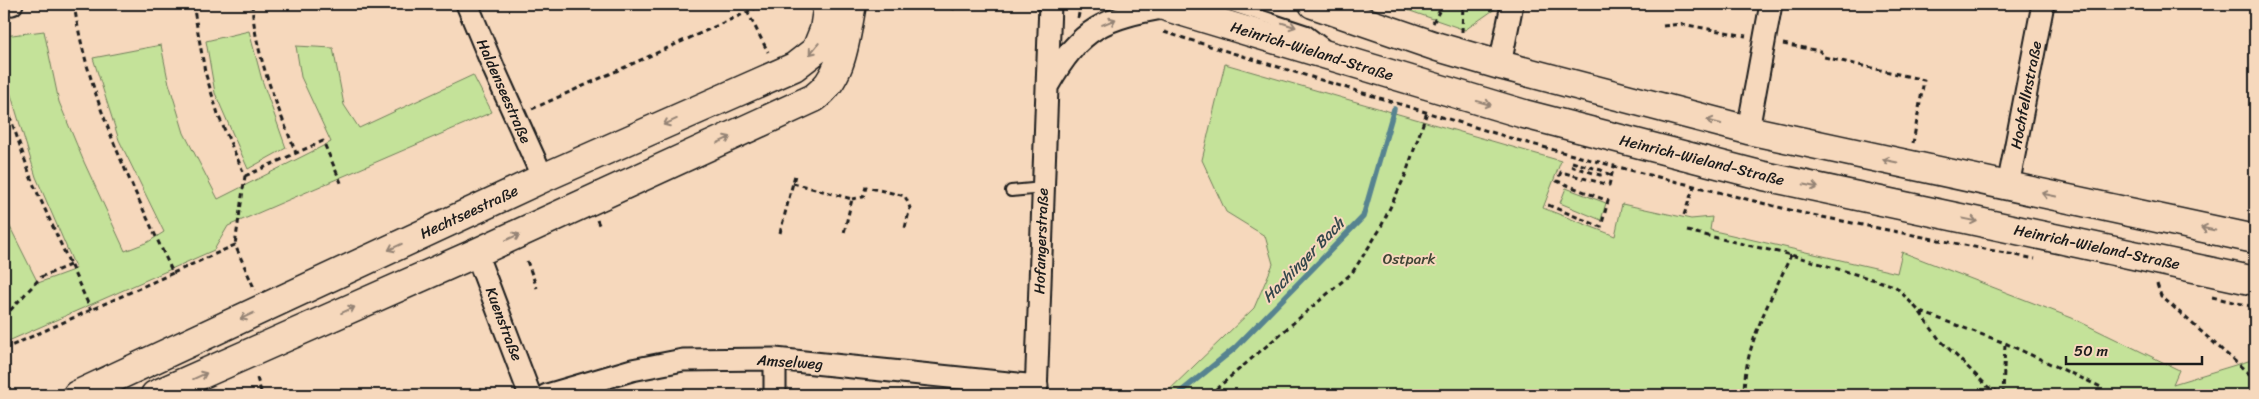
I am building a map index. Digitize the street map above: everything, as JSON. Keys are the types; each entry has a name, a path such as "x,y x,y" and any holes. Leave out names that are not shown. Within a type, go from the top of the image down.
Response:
{"main road":[{"name":"Hechtseestraße","path":"77,395 543,178 794,67 816,50 824,30 828,4"},
{"path":"155,395 476,253 814,98 830,84 836,74 844,48 852,4"},
{"path":"1313,4 1500,66 1748,130 2255,239"},
{"name":"Heinrich-Wieland-Straße","path":"1163,6 1524,114 1764,176 2255,281"}],"street":[{"path":"4,4 12,4"},
{"name":"Haldenseestraße","path":"467,4 543,178"},
{"name":"Hofangerstraße","path":"1036,391 1050,4"},
{"path":"1500,66 1512,4"},
{"path":"1748,130 1771,4"},
{"name":"Hochfellnstraße","path":"2008,186 2043,4"},
{"path":"1046,87 1070,50 1094,28 1121,17 1163,6"},
{"name":"Kuenstraße","path":"476,253 530,395"},
{"path":"775,395 776,359"},
{"name":"Amselweg","path":"547,395 632,370 684,360 776,359 1036,391"}],"lane":[{"path":"1226,4 1307,31 1344,61"},
{"path":"1011,191 1043,188"}],"path":[{"path":"74,4 77,27 96,101 120,160 173,273"},
{"path":"194,4 205,72 219,117 245,176 235,245 263,308"},
{"path":"252,4 267,80 296,153"},
{"path":"515,117 754,9 757,4"},
{"path":"953,10 954,4"},
{"path":"977,4 992,8"},
{"path":"1432,23 1443,4"},
{"path":"1462,32 1463,4"},
{"path":"747,12 768,52"},
{"path":"1663,26 1682,24 1747,37"},
{"path":"1774,42 1820,52 1824,57 1924,80 1912,148"},
{"path":"4,99 32,181 91,310"},
{"path":"1209,395 1352,273 1379,231 1405,176 1427,112"},
{"path":"245,176 323,141 342,185"},
{"path":"1576,160 1612,176"},
{"path":"1571,166 1600,175 1605,173"},
{"path":"1548,205 1601,227 1608,201 1557,181 1561,172 1609,185 1614,166"},
{"path":"780,233 795,175"},
{"path":"793,183 852,199 863,197 866,187 905,196 910,208 906,228"},
{"path":"1684,215 1694,186"},
{"path":"844,234 852,199"},
{"path":"1687,231 1791,255 1894,286 1919,311 1946,346 1988,387 2004,395 2005,343"},
{"path":"4,349 235,245"},
{"path":"1744,395 1745,370 1750,347 1791,255"},
{"path":"527,261 537,288"},
{"path":"4,317 41,277 70,265"},
{"path":"2157,284 2161,296 2255,379"},
{"path":"1919,311 2005,343 2101,387 2096,395"},
{"path":"257,378 262,395"}],"green space":[{"path":"1390,4 1502,4 1465,30"},
{"path":"44,31 59,102 125,251 148,242 164,232 119,140 93,58 161,45 168,80 184,133 218,199 331,142 301,77 296,46 333,48 344,105 359,128 473,75 492,112 228,226 214,250 4,343 4,215 38,283 76,269 36,177 4,72 4,36"},
{"path":"249,31 262,80 286,148 248,169 215,93 206,41"},
{"name":"Ostpark","path":"1225,64 1561,161 1543,208 1615,236 1622,204 1691,219 1712,217 1710,230 1897,273 1902,252 2072,318 2179,370 2173,384 2255,359 2255,395 1164,395 1254,308 1273,264 1265,236 1226,212 1202,160"},
{"path":"1566,188 1606,203 1601,220 1560,203"}],"waterway":[{"name":"Hachinger Bach","path":"1177,395 1235,348 1363,217 1394,109"}]}
